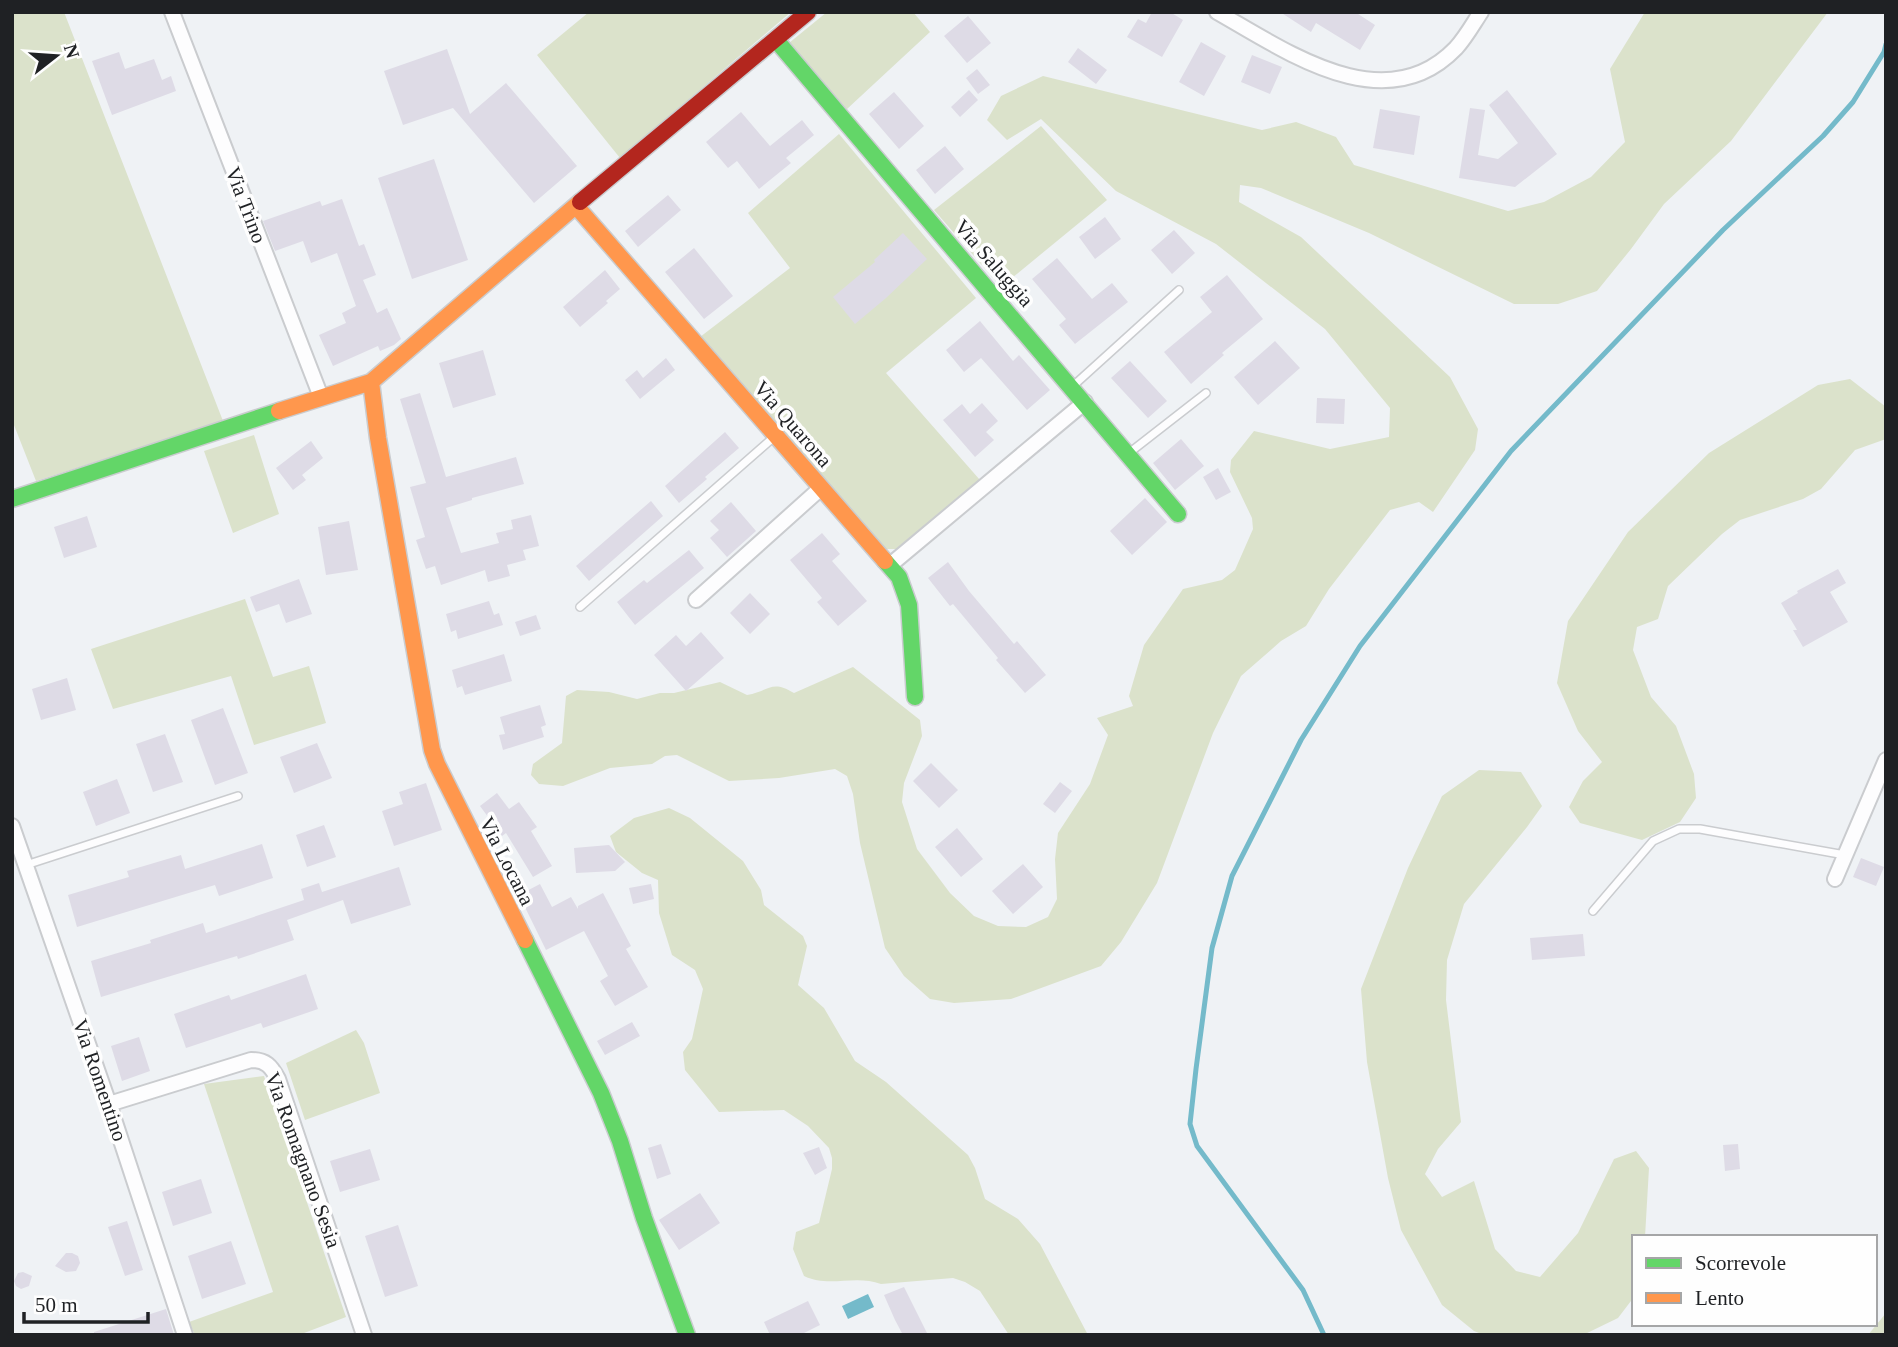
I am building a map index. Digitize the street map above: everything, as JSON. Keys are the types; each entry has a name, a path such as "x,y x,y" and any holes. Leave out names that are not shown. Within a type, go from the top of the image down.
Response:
{"street":[{"name":"Via Trino","path":"172,12 321,397"},
{"path":"12,499 371,382 576,205 808,12"},
{"path":"1217,12 1313,64 1370,81 1397,79 1431,67 1455,49 1481,12"},
{"name":"Via Saluggia","path":"776,40 1178,514"},
{"name":"Via Quarona","path":"576,205 902,583 907,597 915,697"},
{"name":"Via Locana","path":"371,382 380,451 432,750 601,1093 621,1141 644,1217 687,1335"},
{"path":"889,566 1085,402"},
{"path":"696,600 821,488"},
{"path":"1835,879 1886,760"},
{"name":"Via Romentino","path":"12,826 109,1104 185,1335"},
{"name":"Via Romagnano Sesia","path":"109,1104 251,1060 263,1061 271,1066 278,1079 364,1335"}],"lane":[{"path":"1072,387 1179,290"},
{"path":"1129,454 1206,393"},
{"path":"580,607 776,436"},
{"path":"26,865 238,796"},
{"path":"1593,911 1653,841 1679,829 1700,829 1845,855"}],"green space":[{"path":"12,12 64,12 223,421 36,481 12,420"},
{"path":"589,12 791,12 620,158 537,55"},
{"path":"827,12 913,12 930,32 847,109 789,43"},
{"path":"1645,12 1828,12 1731,141 1664,204 1597,291 1558,304 1514,304 1369,233 1261,188 1240,185 1239,202 1301,237 1450,377 1478,429 1475,450 1433,512 1419,502 1390,510 1329,589 1306,626 1281,641 1241,676 1213,733 1157,883 1121,942 1101,966 1011,999 954,1003 930,999 904,976 885,948 860,843 853,794 847,776 835,769 779,778 729,781 677,755 665,756 652,764 610,768 563,786 539,784 531,775 533,764 562,743 566,696 577,690 609,692 637,699 720,682 747,695 775,686 794,693 853,667 920,720 922,736 904,783 902,802 917,849 950,893 974,916 998,926 1026,927 1048,917 1057,899 1055,859 1058,833 1090,784 1108,735 1097,718 1133,706 1129,696 1144,645 1183,589 1222,580 1235,570 1253,529 1252,518 1230,472 1231,460 1254,431 1330,449 1389,437 1390,408 1325,329 1216,244 1116,191 1041,119 1007,140 987,120 1001,96 1043,76 1262,130 1296,122 1336,137 1354,165 1508,211 1544,202 1591,177 1625,142 1610,69"},
{"path":"1041,126 1107,200 1001,287 934,210"},
{"path":"839,134 976,298 886,373 980,480 900,549 882,549 700,337 790,268 748,213"},
{"path":"1850,379 1886,407 1886,439 1855,450 1821,489 1803,499 1740,520 1668,586 1658,619 1637,627 1633,650 1651,697 1676,726 1694,774 1696,798 1680,822 1642,840 1580,823 1569,807 1583,781 1602,762 1578,731 1557,683 1568,621 1628,532 1709,453 1818,385"},
{"path":"254,435 279,514 233,533 204,451"},
{"path":"245,599 273,677 309,666 326,723 254,745 231,676 113,709 91,649"},
{"path":"1479,770 1521,772 1542,806 1464,904 1447,960 1446,1000 1461,1122 1438,1149 1425,1174 1442,1197 1474,1181 1495,1249 1516,1271 1540,1277 1578,1233 1614,1159 1636,1151 1649,1168 1645,1235 1632,1235 1632,1300 1618,1318 1583,1335 1484,1335 1474,1331 1442,1305 1401,1230 1388,1178 1367,1062 1361,989 1408,868 1442,796"},
{"path":"669,808 690,818 743,861 761,890 764,905 803,936 807,946 798,985 824,1008 855,1061 886,1082 968,1155 985,1199 1018,1219 1040,1244 1088,1335 1009,1335 980,1291 953,1278 881,1284 862,1280 823,1281 804,1276 793,1249 796,1232 819,1223 832,1169 829,1148 808,1126 784,1110 719,1112 685,1070 683,1052 692,1039 703,989 695,970 672,955 659,913 658,880 642,873 616,852 610,836 634,818"},
{"path":"356,1030 364,1043 380,1093 305,1120 286,1063"},
{"path":"264,1076 346,1317 299,1335 195,1335 189,1322 273,1292 204,1084"},
{"path":"1886,1313 1886,1335 1868,1335 1877,1326"}],"water":[{"path":"868,1294 874,1307 848,1319 842,1306"}],"building":[{"path":"1152,12 1170,12 1183,20 1162,57 1127,37 1138,19 1146,23"},
{"path":"1280,12 1355,12 1375,25 1360,50 1316,23 1311,32"},
{"path":"968,16 991,43 967,63 944,36"},
{"path":"1201,42 1226,56 1204,96 1179,82"},
{"path":"1078,48 1107,70 1096,84 1068,62"},
{"path":"447,49 470,114 506,83 577,166 534,203 453,108 403,125 384,71"},
{"path":"119,52 125,69 154,59 162,80 171,76 176,91 112,115 92,61"},
{"path":"1252,55 1282,67 1270,94 1241,82"},
{"path":"977,69 990,85 978,94 966,78"},
{"path":"969,90 978,100 960,117 951,107"},
{"path":"1507,90 1557,154 1515,187 1459,178 1470,108 1485,110 1478,155 1498,159 1518,143 1489,105"},
{"path":"894,92 924,126 899,149 869,114"},
{"path":"1380,109 1420,116 1414,155 1373,148"},
{"path":"741,112 770,146 802,120 814,135 786,158 791,163 759,189 737,161 728,168 706,142"},
{"path":"945,146 964,169 935,194 916,170"},
{"path":"434,159 468,260 412,279 378,178"},
{"path":"668,195 681,210 638,247 625,231"},
{"path":"342,199 359,246 364,244 376,275 363,280 377,313 387,308 401,339 380,351 378,346 333,366 319,335 346,323 342,313 356,306 337,253 311,263 303,241 275,251 263,221 320,201 322,206"},
{"path":"1105,217 1121,239 1095,259 1079,237"},
{"path":"1174,230 1195,253 1172,274 1151,250"},
{"path":"903,233 927,259 855,324 833,297 875,262 874,260"},
{"path":"694,248 733,296 704,319 665,272"},
{"path":"1057,258 1092,299 1112,283 1128,302 1075,344 1059,325 1066,319 1032,279"},
{"path":"605,270 620,289 580,327 563,307"},
{"path":"1227,275 1263,319 1222,353 1224,355 1191,384 1164,352 1212,312 1200,297"},
{"path":"980,321 1013,361 1019,355 1050,390 1027,410 981,358 964,372 946,350"},
{"path":"1275,341 1300,368 1258,405 1234,377"},
{"path":"483,350 496,395 453,408 439,363"},
{"path":"666,358 675,370 640,399 625,380 637,370 643,378"},
{"path":"1130,361 1167,401 1148,418 1111,378"},
{"path":"420,393 446,477 516,457 524,484 446,508 461,553 499,543 496,533 513,529 511,520 531,515 539,546 523,550 526,560 507,565 510,576 488,582 485,570 441,585 435,566 426,569 416,540 425,537 410,487 426,483 400,399"},
{"path":"1317,398 1345,399 1344,424 1316,423"},
{"path":"982,403 998,421 986,432 994,440 975,457 943,420 962,404 970,414"},
{"path":"725,432 739,448 679,503 665,486"},
{"path":"1181,439 1204,466 1175,490 1153,463"},
{"path":"311,441 323,458 302,475 306,480 293,490 276,468"},
{"path":"1218,468 1231,492 1216,500 1203,477"},
{"path":"1145,498 1167,522 1132,555 1110,531"},
{"path":"651,501 663,516 589,581 576,566"},
{"path":"731,502 756,531 727,557 710,538 719,530 710,521"},
{"path":"87,516 97,547 64,558 54,527"},
{"path":"349,521 358,570 326,575 318,527"},
{"path":"822,533 840,554 832,561 867,601 838,626 817,602 822,598 790,560"},
{"path":"689,550 704,568 635,625 617,602 644,580 647,583"},
{"path":"948,562 1014,644 1017,641 1046,675 1025,693 953,604 950,606 928,578"},
{"path":"1838,569 1846,583 1830,592 1848,622 1803,647 1793,630 1797,630 1781,603 1798,593 1797,591"},
{"path":"299,579 312,614 286,623 279,604 256,612 250,597"},
{"path":"750,593 770,614 750,634 730,613"},
{"path":"489,601 494,615 499,613 503,625 458,639 456,630 451,632 446,614"},
{"path":"536,615 541,629 520,636 515,622"},
{"path":"701,632 724,658 686,691 654,655 676,635 686,646"},
{"path":"504,654 512,681 465,695 462,686 457,688 452,670"},
{"path":"67,678 76,710 41,720 32,689"},
{"path":"540,705 546,725 541,727 544,737 503,750 499,735 505,734 500,717"},
{"path":"223,708 248,773 215,785 191,720"},
{"path":"165,734 183,782 153,792 136,744"},
{"path":"317,743 332,778 294,793 280,757"},
{"path":"931,763 958,790 939,808 913,781"},
{"path":"117,779 130,813 96,826 83,792"},
{"path":"1060,782 1072,791 1055,813 1043,804"},
{"path":"426,783 442,830 394,846 382,811 403,804 399,792"},
{"path":"497,793 509,809 519,802 537,827 531,831 552,866 533,877 506,833 502,836 480,806"},
{"path":"324,825 336,857 307,867 296,835"},
{"path":"957,828 983,859 961,877 935,847"},
{"path":"262,844 273,878 219,896 215,885 77,927 68,895 129,877 127,871 181,855 185,869"},
{"path":"609,845 625,862 615,871 576,873 574,848"},
{"path":"1861,858 1884,867 1876,886 1853,877"},
{"path":"1023,864 1043,887 1013,914 992,891"},
{"path":"399,867 411,905 351,924 343,900 287,920 294,940 238,959 237,956 101,997 91,961 151,943 150,940 203,923 206,933 304,900 301,889 319,883 322,892"},
{"path":"540,884 552,907 571,897 578,909 578,906 603,893 631,946 626,949 648,987 615,1006 600,981 608,976 584,931 546,950 519,895"},
{"path":"651,884 654,899 633,904 629,888"},
{"path":"1583,934 1585,956 1532,960 1530,938"},
{"path":"306,974 318,1009 263,1028 261,1023 186,1048 174,1014 229,995 231,1000"},
{"path":"632,1022 640,1036 605,1055 597,1041"},
{"path":"139,1037 150,1071 122,1081 111,1046"},
{"path":"661,1144 671,1174 657,1179 648,1148"},
{"path":"1738,1144 1740,1169 1725,1171 1723,1145"},
{"path":"819,1147 827,1168 815,1175 803,1153"},
{"path":"370,1149 380,1180 340,1192 330,1161"},
{"path":"201,1179 212,1213 173,1226 162,1192"},
{"path":"700,1193 720,1223 679,1250 659,1220"},
{"path":"127,1221 143,1270 125,1276 108,1227"},
{"path":"398,1225 418,1286 385,1297 365,1236"},
{"path":"231,1241 246,1284 202,1299 188,1256"},
{"path":"66,1253 78,1256 80,1263 76,1271 66,1272 55,1266"},
{"path":"18,1273 32,1276 29,1286 21,1289 14,1281"},
{"path":"904,1287 928,1335 903,1335 895,1320 884,1295"},
{"path":"808,1301 820,1325 800,1335 770,1335 764,1322"},
{"path":"166,1309 174,1335 94,1335 94,1332"}],"waterway":[{"path":"1324,1335 1303,1290 1197,1146 1190,1124 1212,948 1232,876 1301,740 1360,646 1511,451 1723,230 1823,136 1853,102 1884,52 1886,44"}],"traffic: fast":[{"path":"776,40 1178,514"},
{"path":"12,499 279,411"},
{"path":"885,561 899,577 909,605 915,697"},
{"path":"525,940 601,1093 687,1335"}],"traffic: slow":[{"path":"279,411 371,382 580,202"},
{"path":"576,206 885,561"},
{"path":"371,382 378,438 432,750 525,940"}],"traffic: jam":[{"path":"580,202 808,12"}]}
